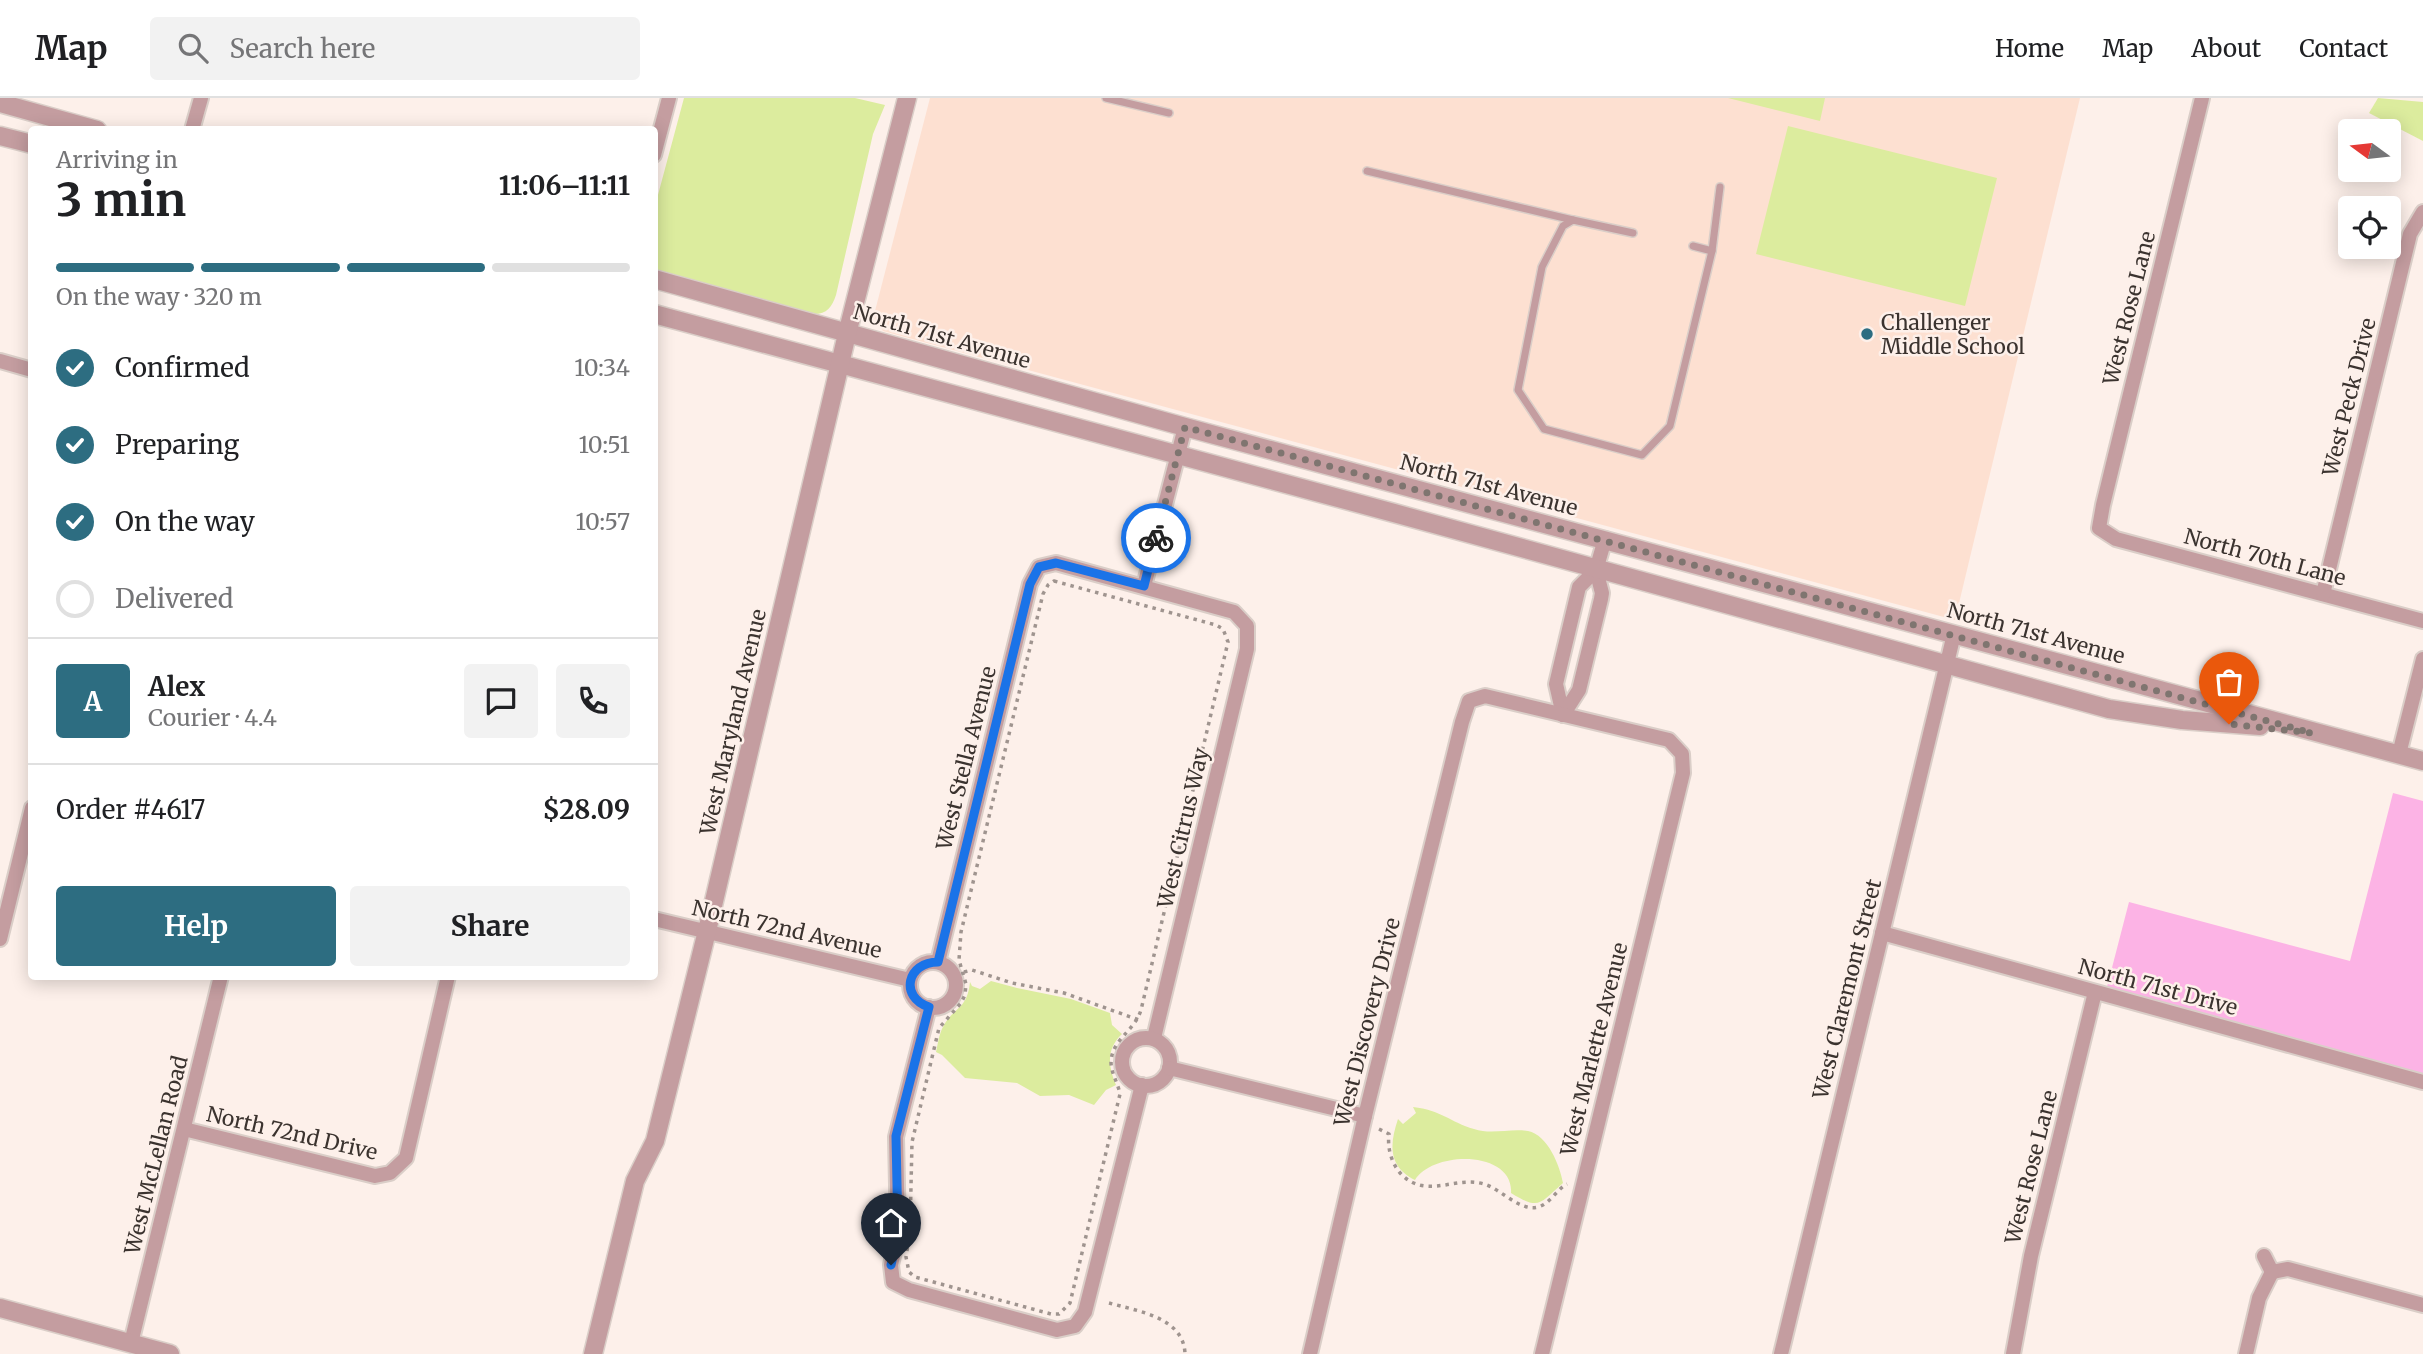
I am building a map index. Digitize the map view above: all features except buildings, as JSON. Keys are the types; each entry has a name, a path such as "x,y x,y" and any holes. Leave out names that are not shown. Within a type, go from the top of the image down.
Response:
{"street":[{"path":"193,126 201,98"},
{"path":"658,140 669,98"},
{"name":"West Maryland Avenue","path":"593,1354 635,1181 655,1141 847,334 907,98"},
{"name":"West Rose Lane","path":"2099,528 2202,98"},
{"path":"0,103 83,126"},
{"path":"0,136 28,144"},
{"name":"West Peck Drive","path":"2323,594 2410,234 2423,212"},
{"name":"North 71st Avenue","path":"658,280 1185,427 2423,761"},
{"name":"North 71st Avenue","path":"658,315 2109,709 2182,720 2312,733"},
{"path":"0,361 28,369"},
{"path":"1144,586 1185,427"},
{"name":"North 70th Lane","path":"2099,528 2116,539 2423,621"},
{"path":"1563,715 1556,684 1579,587 1596,570 1605,539"},
{"name":"West Stella Avenue","path":"938,962 1030,584 1039,567 1056,563 1144,586"},
{"path":"1563,715 1579,690 1601,599 1596,570"},
{"name":"West Citrus Way","path":"1144,586 1234,612 1247,626 1247,649 1154,1038"},
{"name":"West Claremont Street","path":"1780,1354 1954,634"},
{"path":"2399,754 2423,659"},
{"name":"West Discovery Drive","path":"1310,1354 1365,1116 1469,701 1485,696 1563,715"},
{"name":"West Marlette Avenue","path":"1542,1354 1683,773 1682,754 1669,740 1563,715"},
{"path":"0,939 28,824"},
{"name":"North 72nd Avenue","path":"658,920 910,980"},
{"name":"North 71st Drive","path":"1882,933 2423,1082"},
{"path":"938,962 945,964 955,977 955,993 944,1005 929,1007 922,1005 912,994 910,980 923,964 938,962"},
{"name":"West McLellan Road","path":"131,1343 220,980"},
{"name":"North 72nd Drive","path":"184,1129 375,1176 390,1173 406,1158 447,980"},
{"name":"West Rose Lane","path":"2013,1354 2031,1256 2095,992"},
{"path":"929,1007 896,1136 898,1233 891,1265 893,1282 909,1290 1057,1330 1075,1326 1086,1312 1143,1085"},
{"path":"1139,1038 1154,1038 1169,1052 1169,1068 1163,1079 1157,1083 1143,1085 1136,1083 1125,1073 1122,1059 1133,1041 1139,1038"},
{"path":"1169,1068 1365,1116"},
{"path":"2263,1256 2272,1272"},
{"path":"2272,1272 2288,1269 2423,1305"},
{"path":"2246,1354 2259,1298 2272,1272"},
{"path":"0,1308 170,1354"}],"lane":[{"path":"1106,98 1169,113"},
{"path":"1367,171 1633,233"},
{"path":"1573,220 1563,226 1542,267 1518,390 1544,429 1642,454 1670,426 1712,251 1720,187"},
{"path":"1693,246 1712,251"}],"path":[{"path":"1054,581 1216,625 1223,629 1228,642 1138,1019 1116,1045 1113,1053 1112,1070 1120,1094 1070,1303 1065,1310 1059,1314 1051,1314 915,1277 909,1272 906,1257 911,1231 914,1133 939,1028 965,995 964,972 959,960 961,932 1043,594 1054,581"},
{"path":"964,972 972,970 1012,983 1064,993 1138,1019"},
{"path":"1381,1129 1389,1134 1389,1151 1395,1167 1402,1175 1418,1184 1426,1186 1476,1182 1496,1188 1521,1204 1533,1207 1540,1207 1566,1184"},
{"path":"1109,1303 1167,1322 1181,1336 1185,1354"}],"shaded area":[{"path":"930,98 2080,98 1955,620 883,331 874,318 875,311"},
{"path":"2393,793 2423,801 2423,1074 2107,987 2129,902 2350,961"}],"green space":[{"path":"684,98 855,98 885,105 873,134 836,295 831,306 819,314 658,271 658,195"},
{"path":"1728,98 1825,98 1820,121"},
{"path":"2378,98 2423,102 2423,141 2401,130 2401,119 2381,119 2369,113"},
{"path":"1788,126 1997,178 1965,306 1756,254"},
{"path":"991,981 1071,999 1110,1013 1112,1025 1122,1034 1113,1046 1110,1058 1116,1085 1106,1090 1094,1105 1069,1095 1040,1096 1017,1083 965,1078 936,1052 940,1035 948,1019 966,998 970,982 972,986 980,989"},
{"path":"1413,1107 1431,1111 1481,1131 1521,1130 1535,1134 1552,1152 1563,1183 1544,1200 1528,1202 1511,1193 1508,1179 1500,1169 1487,1162 1471,1159 1438,1163 1424,1170 1415,1180 1399,1168 1392,1145 1398,1119 1403,1124 1416,1113"}],"way so far":[{"path":"1156,538 1185,427 1661,554 2312,733 2229,724"}],"place":[{"name":"Challenger Middle School","path":"1867,334"}],"route":[{"path":"891,1265 898,1233 896,1136 929,1007 916,1000 912,994 910,980 918,967 938,962 1030,584 1039,567 1056,563 1144,586 1156,538"}]}
